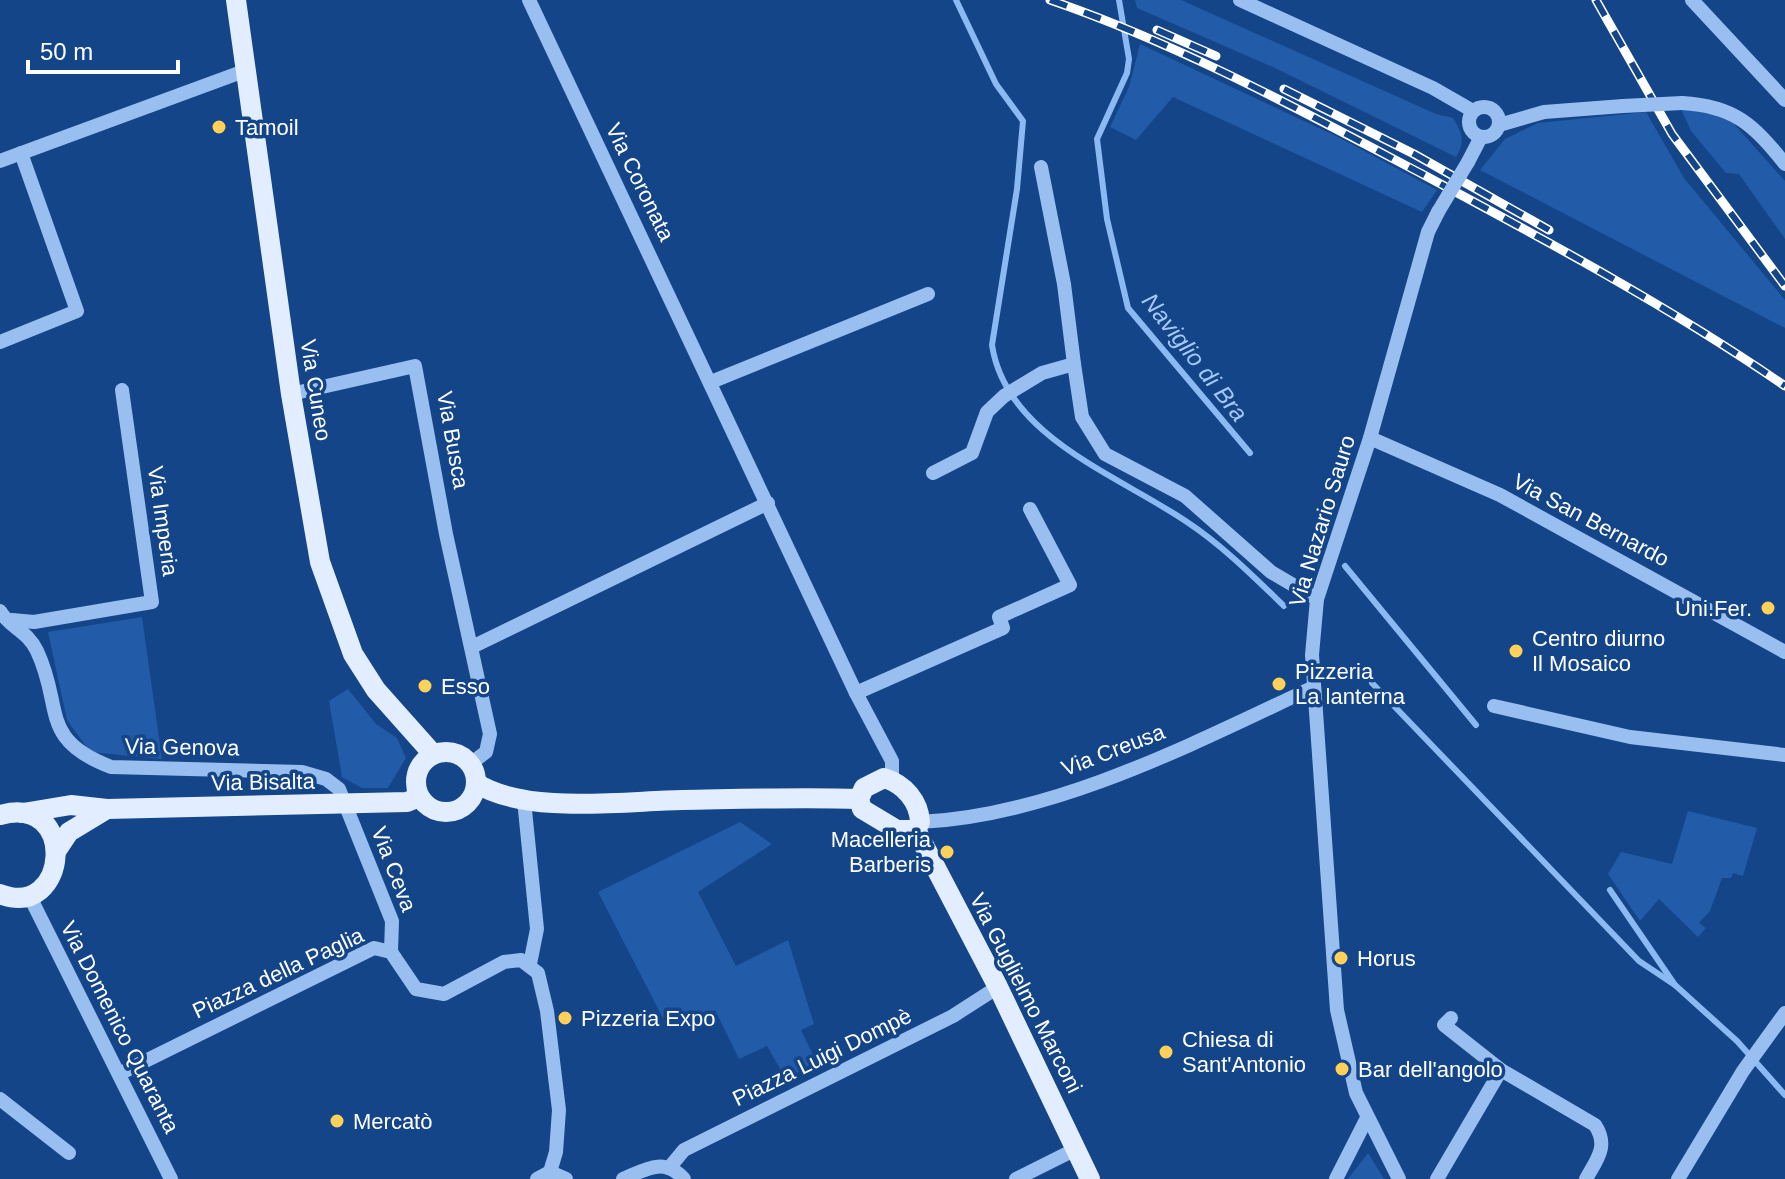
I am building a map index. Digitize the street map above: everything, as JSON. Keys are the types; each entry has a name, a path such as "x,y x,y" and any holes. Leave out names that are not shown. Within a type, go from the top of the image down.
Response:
{"main road":[{"name":"Via Cuneo","path":"236,0 291,394 320,562 353,654 376,690 433,754"},
{"path":"473,774 469,802 452,812 433,810 419,797 416,778 419,768 433,754 453,753 473,774 486,790 524,800 859,799"},
{"path":"877,779 892,780 909,795 920,813 918,826 897,830 862,809 859,799 868,784 877,779"},
{"name":"Via Bisalta","path":"0,815 71,805 107,809 346,804 407,802 419,797"},
{"name":"Via Bisalta","path":"29,895 39,890 54,872 57,850 69,832 107,809"},
{"path":"23,813 46,825 57,850"},
{"name":"Via Guglielmo Marconi","path":"918,826 1090,1179"},
{"path":"0,894 29,895"}],"street":[{"name":"Via Coronata","path":"529,0 856,693 892,761 892,780"},
{"path":"1240,0 1433,88 1473,111"},
{"path":"1692,0 1785,100"},
{"path":"0,161 247,70"},
{"path":"1499,125 1544,112 1682,103 1715,106 1739,115 1785,164"},
{"path":"1481,107 1491,108 1498,115 1499,125 1493,134 1481,137 1469,125 1473,111 1481,107"},
{"name":"Via Nazario Sauro","path":"1399,1179 1367,1118 1353,1080 1337,1010 1314,687 1317,599 1370,438 1428,232 1481,137"},
{"path":"0,342 77,311 21,153"},
{"path":"1041,167 1064,284 1082,417 1105,454 1185,496 1271,572 1317,599"},
{"path":"711,382 928,294"},
{"path":"933,473 972,453 987,412 1018,385 1074,364"},
{"name":"Via Busca","path":"291,394 415,366 490,734 486,752 473,774"},
{"name":"Via Imperia","path":"2,616 34,622 152,602 122,390"},
{"name":"Via San Bernardo","path":"1370,438 1500,495 1785,652"},
{"path":"472,647 768,503"},
{"path":"856,693 1003,628 999,617 1070,585 1030,509"},
{"name":"Via Genova","path":"2,616 24,630 38,652 61,733 73,749 90,759 111,767 302,772 326,779 339,789 346,804"},
{"name":"Via Creusa","path":"918,826 1000,814 1042,801 1233,726 1314,687"},
{"path":"1494,706 1630,737 1785,755"},
{"path":"524,800 537,929 530,964 542,983 559,1110 556,1152 543,1176 566,1179"},
{"name":"Via Ceva","path":"346,804 392,921 391,952"},
{"name":"Via Domenico Quaranta","path":"29,895 171,1179"},
{"name":"Piazza della Paglia","path":"119,1074 374,948 391,952 416,989 435,994 444,994 504,962 521,960 530,964"},
{"name":"Piazza Luigi Dompè","path":"623,1179 654,1165 669,1168 684,1150 953,1016 998,987"},
{"path":"1678,1179 1748,1065 1785,1013"},
{"path":"1451,1018 1444,1025 1501,1070 1595,1125 1601,1135 1603,1149 1586,1179"},
{"path":"1437,1179 1501,1070"},
{"path":"0,1099 69,1153"},
{"path":"1336,1179 1367,1118"},
{"path":"1016,1179 1076,1149"},
{"path":"669,1168 684,1179"}],"shaded area":[{"path":"1135,0 1181,0 1436,114 1453,118 1462,137 1459,151 1456,157 1275,68 1137,8"},
{"path":"1140,44 1338,137 1437,190 1422,212 1173,97 1136,140 1110,127 1129,87"},
{"path":"1681,109 1726,115 1785,181 1785,239 1739,174 1726,173 1691,131"},
{"path":"1646,112 1684,178 1785,300 1785,328 1480,170 1505,139 1538,123"},
{"path":"142,617 162,759 90,752 67,720 48,632"},
{"path":"348,689 376,724 397,738 406,758 388,788 362,788 342,777 329,701"},
{"path":"1688,811 1757,828 1743,876 1733,873 1731,878 1722,878 1710,911 1699,923 1706,928 1698,937 1659,899 1640,921 1608,874 1621,852 1672,864"},
{"path":"740,822 772,844 698,892 736,966 788,940 814,1024 801,1030 816,1061 786,1079 767,1046 739,1059 715,1010 669,1030 598,892"},
{"path":"1368,1153 1384,1179 1348,1179"}],"waterway":[{"path":"956,0 996,84 1023,121 1017,189 992,345 1002,377 1019,405 1042,429 1099,470 1200,531 1284,606"},
{"name":"Naviglio di Bra","path":"1119,0 1129,59 1127,73 1097,139 1107,219 1128,308 1250,453"},
{"name":"Naviglio di Bra","path":"1345,566 1476,725"},
{"path":"1372,683 1639,961 1675,985"},
{"name":"Naviglio di Bra","path":"1610,890 1675,985 1737,1041 1785,1095"}],"railway":[{"path":"1050,0 1147,37 1287,103 1608,276 1785,386"},
{"path":"1596,0 1672,134 1785,286"},
{"path":"1157,30 1216,56"},
{"path":"1284,89 1414,154 1549,230"}],"place":[{"name":"Tamoil","path":"219,127"},
{"name":"Uni.Fer.","path":"1768,608"},
{"name":"Centro diurno Il Mosaico","path":"1516,651"},
{"name":"Pizzeria La lanterna","path":"1279,684"},
{"name":"Esso","path":"425,686"},
{"name":"Macelleria Barberis","path":"947,852"},
{"name":"Horus","path":"1341,958"},
{"name":"Pizzeria Expo","path":"565,1018"},
{"name":"Chiesa di Sant'Antonio","path":"1166,1052"},
{"name":"Bar dell'angolo","path":"1342,1069"},
{"name":"Mercatò","path":"337,1121"}]}
